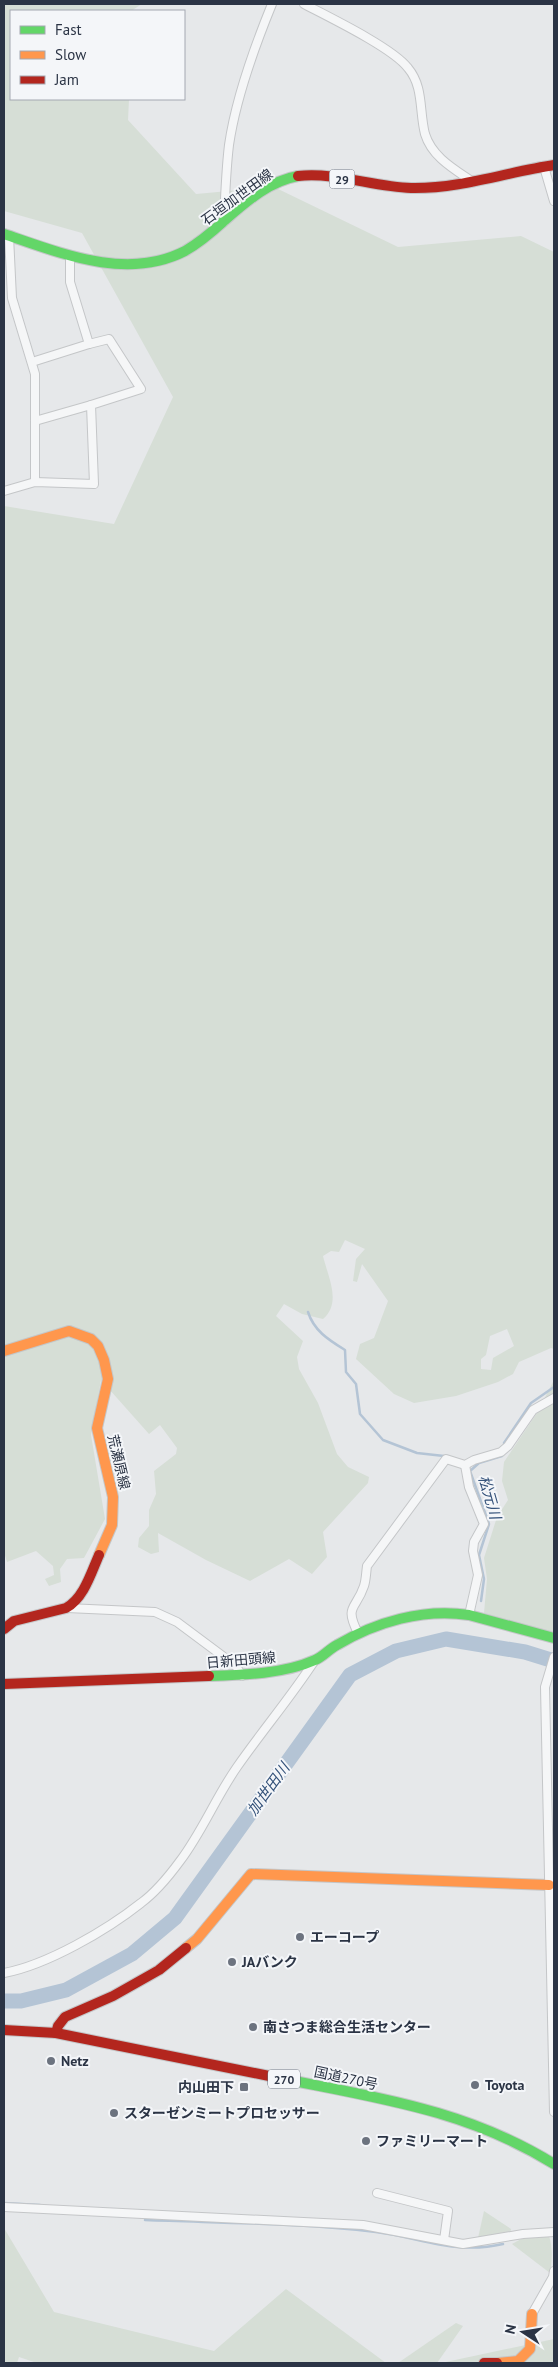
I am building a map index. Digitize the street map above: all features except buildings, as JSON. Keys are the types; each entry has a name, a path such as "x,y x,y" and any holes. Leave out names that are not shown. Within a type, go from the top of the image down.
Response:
{"main road":[{"name":"石垣加世田線","path":"7,235 70,256 111,265 151,262 183,252 278,182 295,176 322,175 411,188 474,183 549,166"},
{"name":"荒瀬原線","path":"4,1351 69,1331 91,1339 98,1346 106,1369 108,1379 97,1428 113,1497 112,1525 85,1587 74,1604 66,1608"},
{"path":"4,1629 14,1621 66,1608"},
{"name":"日新田頭線","path":"4,1684 242,1676 284,1670 315,1660 336,1645 378,1624 420,1615 455,1613 469,1615 554,1638"},
{"path":"56,2033 58,2026 65,2017 113,1996 159,1970 197,1939 251,1874 549,1885"},
{"name":"国道270号","path":"4,2030 56,2033 433,2111 492,2129 528,2147 554,2164"},
{"path":"484,2363 518,2361 530,2349 532,2314"}],"street":[{"path":"224,222 228,154 233,129 244,83 272,4"},
{"path":"304,4 404,62 418,86 425,134 429,144 447,164 474,183"},
{"path":"549,166 554,201"},
{"path":"7,235 12,298 34,374 35,482"},
{"path":"70,256 70,282 89,344"},
{"path":"32,362 109,339 141,389 35,421"},
{"path":"4,491 35,482 94,484 91,405"},
{"path":"358,1633 351,1620 350,1612 365,1584 367,1566 446,1459 465,1465 474,1460 501,1452 508,1446 534,1410 554,1398"},
{"path":"465,1465 469,1487 484,1524 474,1542 473,1551 478,1575 469,1615"},
{"path":"66,1608 155,1612 176,1622 236,1666 242,1676"},
{"path":"554,1656 546,1685 554,2112"},
{"path":"4,1973 24,1968 79,1943 129,1912 156,1889 180,1861 237,1767 293,1693 315,1660"},
{"path":"377,2193 448,2211 444,2240"},
{"path":"4,2207 363,2225 470,2244 523,2234 554,2232"},
{"path":"532,2314 553,2277 554,2271"}],"shaded area":[{"path":"4,4 142,4 133,10 10,10 10,100 129,100 128,120 196,194 274,187 398,247 521,236 554,252 554,1349 551,1348 519,1362 513,1374 498,1382 456,1396 414,1403 394,1394 356,1359 360,1344 374,1338 388,1301 362,1264 357,1282 353,1281 356,1259 365,1249 345,1240 339,1252 331,1251 323,1256 333,1298 329,1313 323,1319 302,1314 284,1304 276,1316 303,1341 297,1357 299,1369 318,1403 337,1454 348,1467 369,1477 368,1483 323,1532 327,1557 312,1574 289,1559 250,1581 206,1560 158,1533 159,1552 151,1554 138,1547 139,1538 149,1526 149,1510 156,1494 154,1471 176,1454 177,1448 160,1425 149,1434 101,1380 91,1435 105,1519 84,1558 67,1559 60,1569 61,1582 49,1586 45,1579 54,1575 53,1566 36,1551 7,1562 4,1552 4,506 114,524 173,397 82,233 4,211","holes":["507,1329 514,1346 493,1358 491,1370 481,1369 481,1359 486,1355 490,1336"]},
{"path":"554,1380 554,1634 484,1613 487,1579 484,1558 497,1517 508,1500 502,1481 504,1462 537,1413"},
{"path":"484,2211 511,2229 510,2234 478,2238"},
{"path":"4,2228 54,2312 214,2351 286,2289 386,2363 37,2363 19,2357 17,2363 4,2363"},
{"path":"549,2236 552,2254 550,2273 512,2244 523,2238"},
{"path":"456,2323 463,2326 437,2363 398,2363"},
{"path":"554,2339 554,2363 441,2363"}],"waterway":[{"path":"308,1312 318,1330 345,1350 346,1372 356,1384 360,1414 383,1440 417,1453 444,1456"},
{"name":"松元川","path":"504,1443 531,1403 554,1387"},
{"name":"松元川","path":"481,1601 484,1579 479,1555 489,1524 470,1471 479,1463 502,1456 505,1452"},
{"name":"加世田川","path":"4,2001 21,2001 66,1990 132,1954 175,1918 350,1675 396,1651 446,1639 525,1652 554,1661"},
{"path":"4,2203 40,2205"},
{"path":"145,2220 347,2229 376,2232 454,2247 470,2248 503,2244"}],"traffic: fast":[{"path":"4,234 71,256 94,261 140,264 163,260 185,251 268,187 277,182 298,176"},
{"path":"209,1676 263,1673 303,1665 318,1659 352,1637 384,1624 417,1615 452,1613 469,1615 554,1638"},
{"path":"279,2078 352,2092 455,2118 521,2146 554,2164"}],"traffic: slow":[{"path":"4,1351 69,1331 91,1339 98,1346 104,1360 108,1379 97,1428 113,1497 112,1525 99,1555"},
{"path":"186,1948 197,1939 251,1874 549,1885"},
{"path":"498,2363 518,2361 530,2349 532,2314"}],"traffic: jam":[{"path":"298,176 327,176 397,187 429,188 465,183 554,165"},
{"path":"4,1629 14,1621 66,1608 72,1604 86,1585 99,1555"},
{"path":"4,1684 209,1676"},
{"path":"56,2033 58,2026 65,2017 113,1996 159,1970 186,1948"},
{"path":"4,2030 56,2033 279,2078"},
{"path":"484,2363 497,2363"}],"place":[{"name":"エーコープ","path":"300,1937"},
{"name":"JAバンク","path":"232,1962"},
{"name":"南さつま総合生活センター","path":"253,2027"},
{"name":"Netz","path":"51,2061"},
{"name":"Toyota","path":"475,2085"},
{"name":"内山田下","path":"244,2087"},
{"name":"スターゼンミートプロセッサー","path":"114,2113"},
{"name":"ファミリーマート","path":"366,2141"}]}
